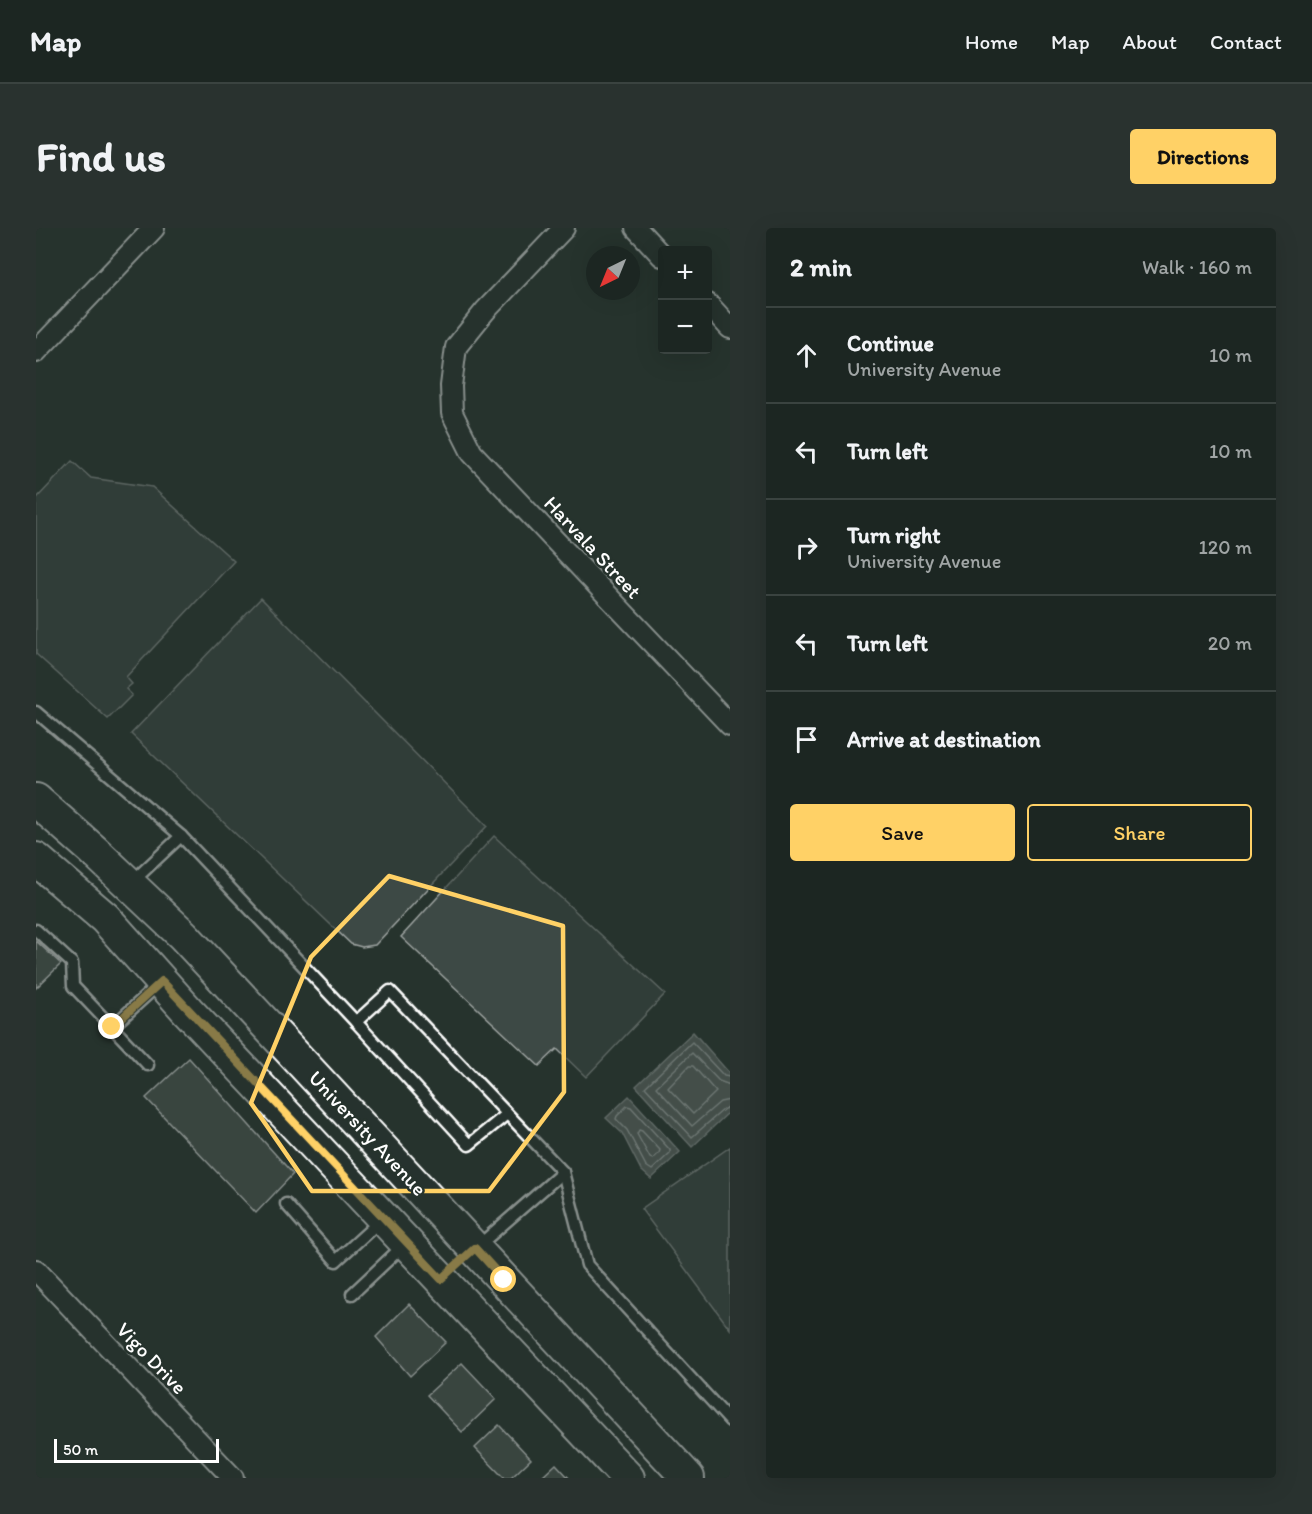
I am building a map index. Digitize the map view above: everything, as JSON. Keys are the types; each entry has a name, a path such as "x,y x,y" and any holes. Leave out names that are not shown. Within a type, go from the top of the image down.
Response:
{"main road":[{"name":"University Avenue","path":"36,800 183,935 688,1478"},
{"path":"36,859 105,918 627,1478"},
{"path":"441,1279 475,1248"}],"street":[{"path":"36,352 154,228"},
{"name":"Harvala Street","path":"564,228 485,311 456,347 451,386 452,413 472,453 730,725"},
{"path":"636,228 658,251"},
{"path":"712,308 730,328"},
{"name":"Vigo Drive","path":"36,1270 233,1478"}],"lane":[{"path":"36,712 181,836 469,1145 507,1114"},
{"path":"130,885 181,836"},
{"path":"36,930 72,963 73,986 148,1065"},
{"path":"112,1027 162,981"},
{"path":"356,1022 390,991 563,1172 587,1265 730,1421"},
{"path":"475,1248 563,1172"},
{"path":"286,1204 336,1261 384,1218"},
{"path":"352,1294 407,1242"}],"highlighted area":[{"path":"389,876 563,926 564,1092 489,1191 312,1191 251,1103 311,957"}],"shaded area":[{"path":"72,461 91,478 152,487 234,561 126,677 132,684 126,689 132,695 108,719 36,654 36,499"},
{"path":"261,598 487,826 375,945 362,947 351,944 131,734"},
{"path":"494,836 665,994 586,1077 557,1049 539,1066 401,937"},
{"path":"730,1147 730,1329 641,1209"}],"water":[{"path":"693,1032 730,1074 730,1111 692,1147 636,1086"},
{"path":"629,1096 680,1152 651,1179 641,1170 622,1133 606,1118"}],"building":[{"path":"36,941 61,964 36,988"},
{"path":"189,1058 293,1174 256,1213 146,1098"},
{"path":"409,1304 446,1342 410,1376 376,1337"},
{"path":"462,1363 496,1399 462,1432 427,1395"},
{"path":"499,1425 531,1459 511,1478 504,1478 475,1448"},
{"path":"556,1464 569,1478 541,1478"}],"route":[{"path":"112,1027 162,981 441,1279 475,1248 504,1280"}]}
